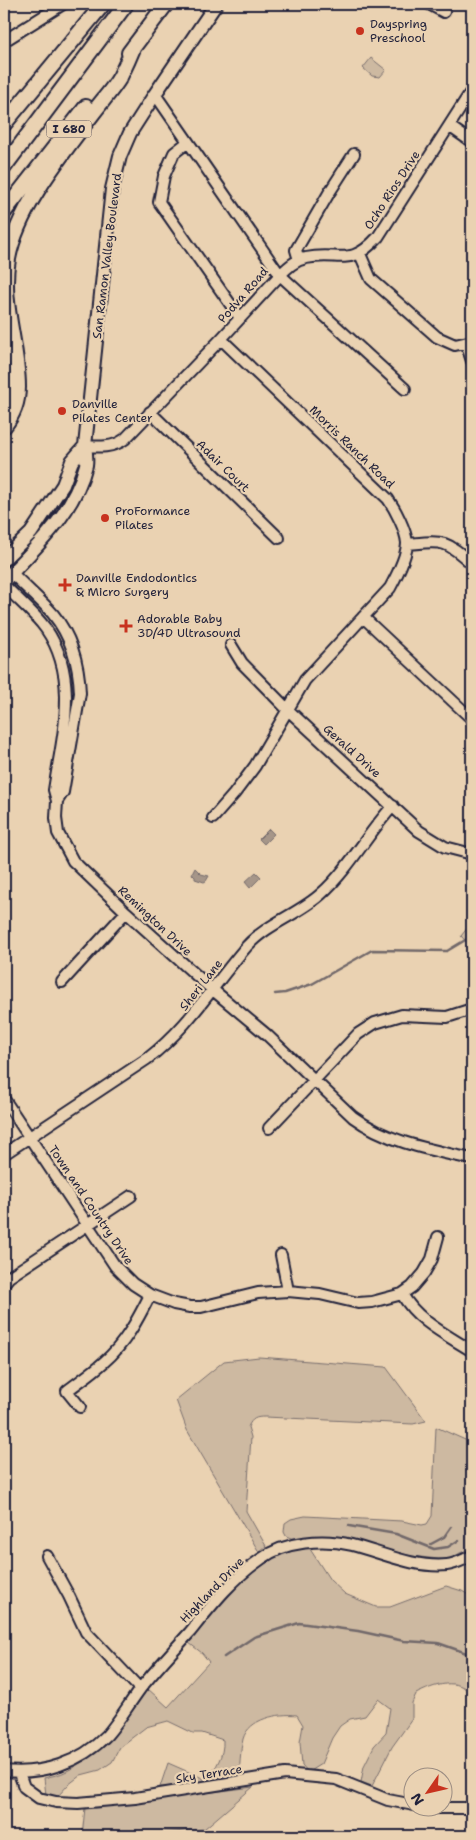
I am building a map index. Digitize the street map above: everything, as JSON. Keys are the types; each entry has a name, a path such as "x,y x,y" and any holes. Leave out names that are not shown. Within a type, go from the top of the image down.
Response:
{"highway":[{"path":"4,124 103,4"},
{"name":"I 680","path":"4,168 126,4"},
{"name":"I 680","path":"4,212 166,4"},
{"path":"4,426 12,412 18,388 8,314 6,277 8,260 17,228 44,182 119,78 134,46"},
{"path":"4,376 4,396"}],"main road":[{"name":"San Ramon Valley Boulevard","path":"6,576 42,543 77,492 87,463 85,446 112,189 124,145 155,94 216,4"},
{"path":"4,559 35,527 63,485 72,461 85,446"}],"street":[{"path":"4,41 63,4"},
{"path":"429,4 444,12"},
{"name":"Ocho Rios Drive","path":"360,254 378,237 472,90"},
{"name":"Podva Road","path":"85,446 104,447 120,442 221,339 280,275 155,94"},
{"path":"449,126 472,142"},
{"path":"188,142 174,153 164,176 159,202 240,318"},
{"path":"299,260 296,250 354,154"},
{"path":"405,389 280,275 299,260 351,257 360,254 371,279 437,337 455,345 469,342 472,361"},
{"name":"Morris Ranch Road","path":"221,339 388,499 396,511 407,544"},
{"name":"Adair Court","path":"150,412 279,538"},
{"path":"213,818 255,766 305,680 390,588 399,572 407,544 439,542 453,546 472,564"},
{"path":"6,576 45,606 60,624 70,644 80,677 80,693 63,792 57,801"},
{"name":"Remington Drive","path":"6,576 54,641 63,665 66,693 54,790 57,801 56,818 58,833 73,861 126,912 213,990 267,1035 353,1117 385,1136 472,1159"},
{"path":"363,617 472,719"},
{"name":"Gerald Drive","path":"231,645 242,663 287,709 419,831 445,847 472,854"},
{"name":"Sheri Lane","path":"4,1154 164,1046 180,1031 258,935 310,903 330,886 346,869 376,825 393,806"},
{"path":"62,982 126,912"},
{"path":"269,1128 358,1034 375,1023 402,1015 447,1017 472,1009"},
{"name":"Town and Country Drive","path":"4,1099 87,1225 120,1271 150,1295 174,1304 202,1307 258,1293 288,1291 320,1294 358,1303 372,1302 402,1294 412,1287 424,1273 432,1259 438,1237"},
{"path":"4,1283 131,1196"},
{"path":"281,1254 288,1291"},
{"path":"402,1294 410,1308 421,1317 472,1351"},
{"path":"80,1408 68,1391 105,1362 120,1345 138,1320 150,1295"},
{"name":"Highland Drive","path":"4,1771 19,1773 49,1770 71,1761 88,1751 106,1735 140,1689 209,1609 244,1572 262,1557 282,1547 301,1543 329,1542 349,1545 409,1562 430,1565 449,1565 472,1556"},
{"path":"47,1556 70,1596 86,1632 140,1689"},
{"name":"Sky Terrace","path":"19,1773 24,1787 39,1798 56,1802 78,1803 135,1798 286,1774 336,1780 388,1800 404,1804"},
{"path":"454,1808 472,1808"}],"shaded area":[{"path":"371,58 386,70 380,77 372,76 363,68"},
{"path":"269,829 274,834 264,844 259,839"},
{"path":"195,868 201,874 209,876 206,881 195,879 192,874"},
{"path":"256,872 261,877 250,888 245,882"},
{"path":"472,922 472,948 461,936"},
{"path":"259,1357 386,1367 426,1421 413,1424 265,1417 253,1420 248,1427 251,1437 246,1511 266,1546 259,1552 187,1430 176,1400 224,1361"},
{"path":"436,1427 472,1443 472,1548 448,1560 411,1556 346,1539 296,1540 286,1536 284,1532 285,1523 291,1519 305,1516 427,1524 432,1516"},
{"path":"308,1546 330,1580 345,1594 376,1607 390,1607 446,1586 462,1591 472,1597 472,1695 466,1689 453,1684 438,1685 416,1694 412,1703 412,1719 392,1747 372,1786 361,1782 364,1766 374,1746 386,1733 390,1708 378,1699 365,1716 350,1719 340,1726 332,1738 321,1764 308,1772 302,1765 300,1742 303,1725 297,1715 282,1715 266,1718 251,1726 246,1732 241,1748 239,1778 192,1787 160,1787 168,1763 207,1780 219,1761 223,1746 223,1740 202,1733 193,1733 168,1721 146,1727 120,1747 112,1762 100,1770 81,1775 58,1796 46,1795 44,1778 64,1772 80,1764 91,1755 112,1735 147,1688 168,1707 209,1662 202,1653 189,1643 229,1591 267,1560 282,1553"},
{"path":"253,1787 204,1829 134,1836 82,1836 85,1808"}],"waterway":[{"path":"275,994 285,993 312,984 372,950 447,951 472,936"},
{"path":"349,1526 396,1534 434,1549 448,1547 459,1540"},
{"path":"431,1544 444,1537 451,1527"},
{"path":"224,1657 254,1637 299,1623 358,1631 404,1641 438,1643 472,1655"}],"place":[{"name":"Dayspring Preschool","path":"360,31"},
{"name":"Danville Pilates Center","path":"62,411"},
{"name":"ProFormance Pilates","path":"105,518"},
{"name":"Danville Endodontics & Micro Surgery","path":"65,585"},
{"name":"Adorable Baby 3D/4D Ultrasound","path":"126,626"}]}
